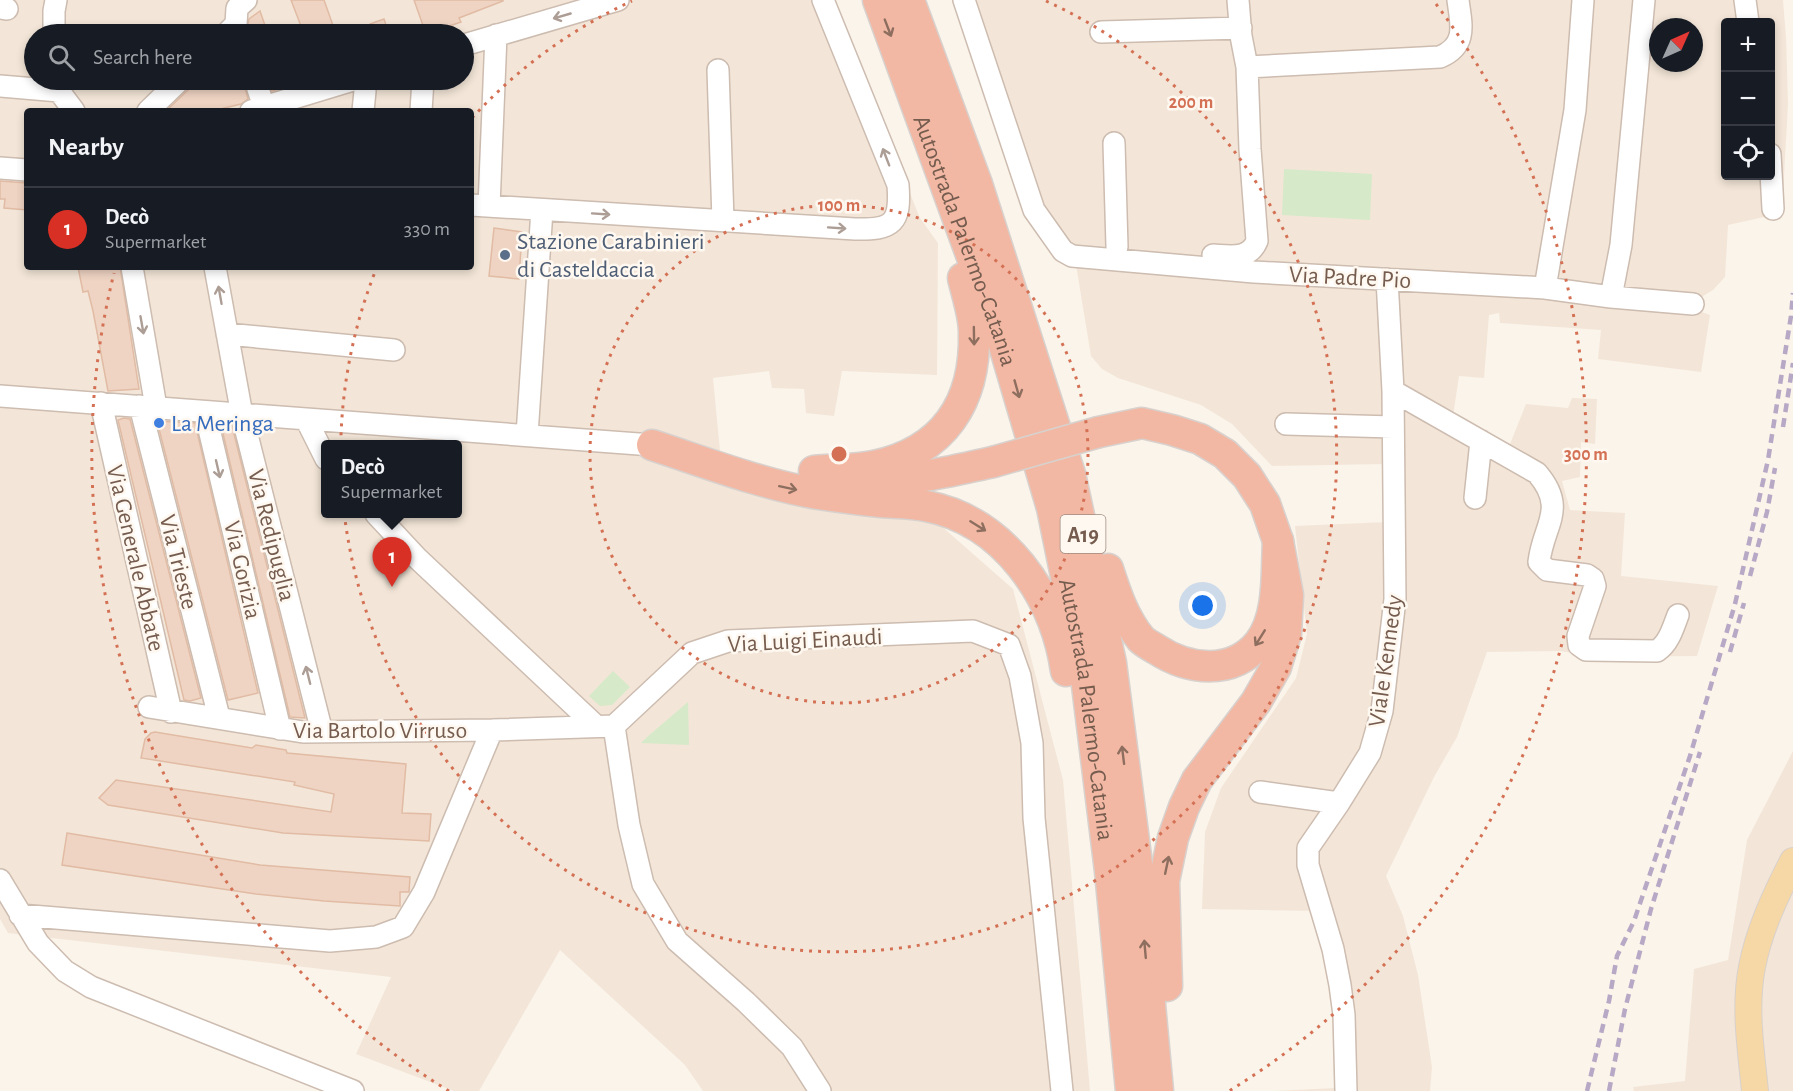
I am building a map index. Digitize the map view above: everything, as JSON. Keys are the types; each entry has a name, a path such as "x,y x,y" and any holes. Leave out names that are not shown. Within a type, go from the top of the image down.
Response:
{"highway":[{"name":"Autostrada Palermo-Catania","path":"878,0 1003,342 1052,508 1085,669 1110,871 1131,1091"},
{"name":"Autostrada Palermo-Catania","path":"909,0 976,184 1072,485 1112,663 1137,864 1158,1091"},
{"path":"916,0 991,189 1082,468 1098,537 1119,605 1142,640 1163,654 1185,664 1209,668 1245,656 1260,642 1269,622 1275,598 1278,541"},
{"path":"814,471 872,466 897,459 927,445 948,426 962,403 969,383 975,330 963,278 936,199 899,56"},
{"path":"652,445 814,471 891,479 926,477 1142,423 1200,439 1226,454 1247,476 1265,504 1278,541 1288,596 1286,634 1276,667 1256,702 1197,780 1173,838 1164,882 1169,1091"},
{"path":"652,445 770,484 818,494 925,506 953,513 975,523 999,540 1017,559 1034,584 1048,611 1064,656 1095,873 1117,1091"}],"main road":[{"path":"1755,1091 1748,1022 1751,969 1760,936 1793,861"}],"street":[{"path":"54,24 56,0"},
{"path":"235,24 237,9 246,0"},
{"path":"474,42 618,0"},
{"path":"496,35 480,205 876,230 888,226 897,213 898,185 823,0"},
{"path":"963,0 1034,210 1063,250 1077,244 1239,256 1245,255 1255,247 1258,234 1250,149 1247,67 1238,0"},
{"path":"1247,67 1440,57 1448,53 1460,40 1458,0"},
{"path":"1545,288 1575,110 1583,0"},
{"path":"1611,297 1622,233 1644,0"},
{"path":"1745,0 1747,18"},
{"path":"1101,32 1241,28"},
{"path":"718,70 723,220"},
{"path":"0,86 24,86"},
{"path":"61,90 72,108"},
{"path":"151,108 170,90"},
{"path":"256,90 258,108"},
{"path":"421,108 422,90"},
{"path":"265,108 360,94"},
{"path":"1114,143 1117,247"},
{"path":"0,168 24,170"},
{"path":"1771,180 1773,209"},
{"path":"527,435 542,210"},
{"name":"Via Padre Pio","path":"1063,250 1072,256 1114,260 1254,272 1545,288 1611,297 1693,304"},
{"name":"Via Trieste","path":"132,270 148,407 219,717"},
{"name":"Via Redipuglia","path":"216,270 242,414 322,732"},
{"name":"Viale Kennedy","path":"1346,1091 1344,1015 1340,985 1334,949 1308,865 1308,848 1370,753 1382,711 1395,599 1393,391 1387,279"},
{"path":"227,334 394,350"},
{"path":"1393,391 1537,473 1547,485 1551,498 1552,519 1540,552 1539,562 1547,570 1587,575 1593,579 1595,586 1578,636 1580,645 1586,650 1657,651 1669,639 1678,615"},
{"path":"0,396 652,445"},
{"name":"Via Generale Abbate","path":"101,404 171,712"},
{"name":"Via Gorizia","path":"205,412 280,729"},
{"path":"306,419 321,449"},
{"path":"1286,424 1393,427"},
{"path":"1475,498 1481,441"},
{"path":"381,518 417,558 605,726 643,884 677,941 746,1002 792,1047 820,1091"},
{"name":"Via Luigi Einaudi","path":"605,726 692,653 728,641 973,631 1010,645 1020,676 1032,743 1034,818 1062,1091"},
{"name":"Via Bartolo Virruso","path":"149,708 219,717 303,732 605,726"},
{"path":"20,915 330,941 376,937 403,927 424,892 492,730"},
{"path":"1260,792 1339,803"},
{"path":"0,880 38,944 65,971 91,987 353,1091"}],"shaded area":[{"path":"0,0 831,0 920,218 938,243 937,375 842,371 834,416 806,413 804,389 772,388 769,371 713,378 723,482 814,507 939,524 1013,589 1063,780 1090,1091 703,1091 685,1065 560,950 479,1091 454,1091 356,1054 391,977 8,933 0,919"},
{"path":"976,0 1783,0 1788,103 1782,213 1728,225 1725,277 1713,290 1698,299 1699,311 1710,315 1701,372 1598,359 1601,330 1500,323 1499,313 1489,315 1484,378 1459,376 1453,416 1510,444 1526,404 1568,408 1572,398 1597,399 1595,444 1581,442 1580,477 1562,481 1570,510 1625,513 1621,576 1718,586 1697,656 1598,657 1560,651 1487,652 1457,737 1434,777 1386,876 1403,916 1418,975 1432,1067 1430,1091 1274,1091 1335,1088 1335,1032 1328,960 1317,911 1202,909 1205,832 1221,788 1296,678 1307,634 1295,526 1388,522 1387,464 1272,466 1232,424 1201,405 1118,378 1102,369 1091,356 1076,265 1049,222 1015,126"},
{"path":"1793,751 1793,1091 1634,1091 1633,1087 1685,1081 1694,969 1728,960 1747,840"}],"green space":[{"path":"1284,169 1372,174 1370,220 1282,215"},
{"path":"613,671 630,687 612,705 600,706 589,696"},
{"path":"688,702 689,745 641,743 647,737"}],"building":[{"path":"291,0 324,0 332,24 300,24"},
{"path":"414,0 503,0 459,18 461,22 455,24 422,24"},
{"path":"260,11 265,24 248,24 249,19"},
{"path":"384,19 386,24 370,24"},
{"path":"188,90 246,90 248,99 241,104 224,108 169,108"},
{"path":"0,181 24,183 24,210 4,208 5,199 0,199"},
{"path":"494,228 522,232 519,279 489,276"},
{"path":"79,270 120,270 139,389 108,391 88,291 83,292"},
{"path":"130,419 201,698 190,701 184,700 118,420"},
{"path":"157,421 195,423 258,693 228,700"},
{"path":"221,425 232,426 305,718 290,717"},
{"path":"155,732 252,748 256,745 286,750 287,753 406,764 402,813 431,814 429,841 283,833 108,805 99,798 116,780 331,812 334,794 294,785 295,782 141,758 145,739"},
{"path":"67,833 260,865 410,877 409,892 400,892 400,906 324,901 256,894 62,865"}],"railway":[{"path":"1587,1091 1609,1001 1617,956 1634,921 1690,756 1735,604 1768,460 1793,293"},
{"path":"1783,427 1793,363"},
{"path":"1750,576 1767,512 1775,468"},
{"path":"1730,652 1744,603"},
{"path":"1609,1091 1625,1009 1651,909 1700,752"}],"place":[{"name":"Stazione Carabinieri di Casteldaccia","path":"505,255"},
{"name":"La Meringa","path":"159,423"},
{"name":"Decò","path":"392,587"}]}
